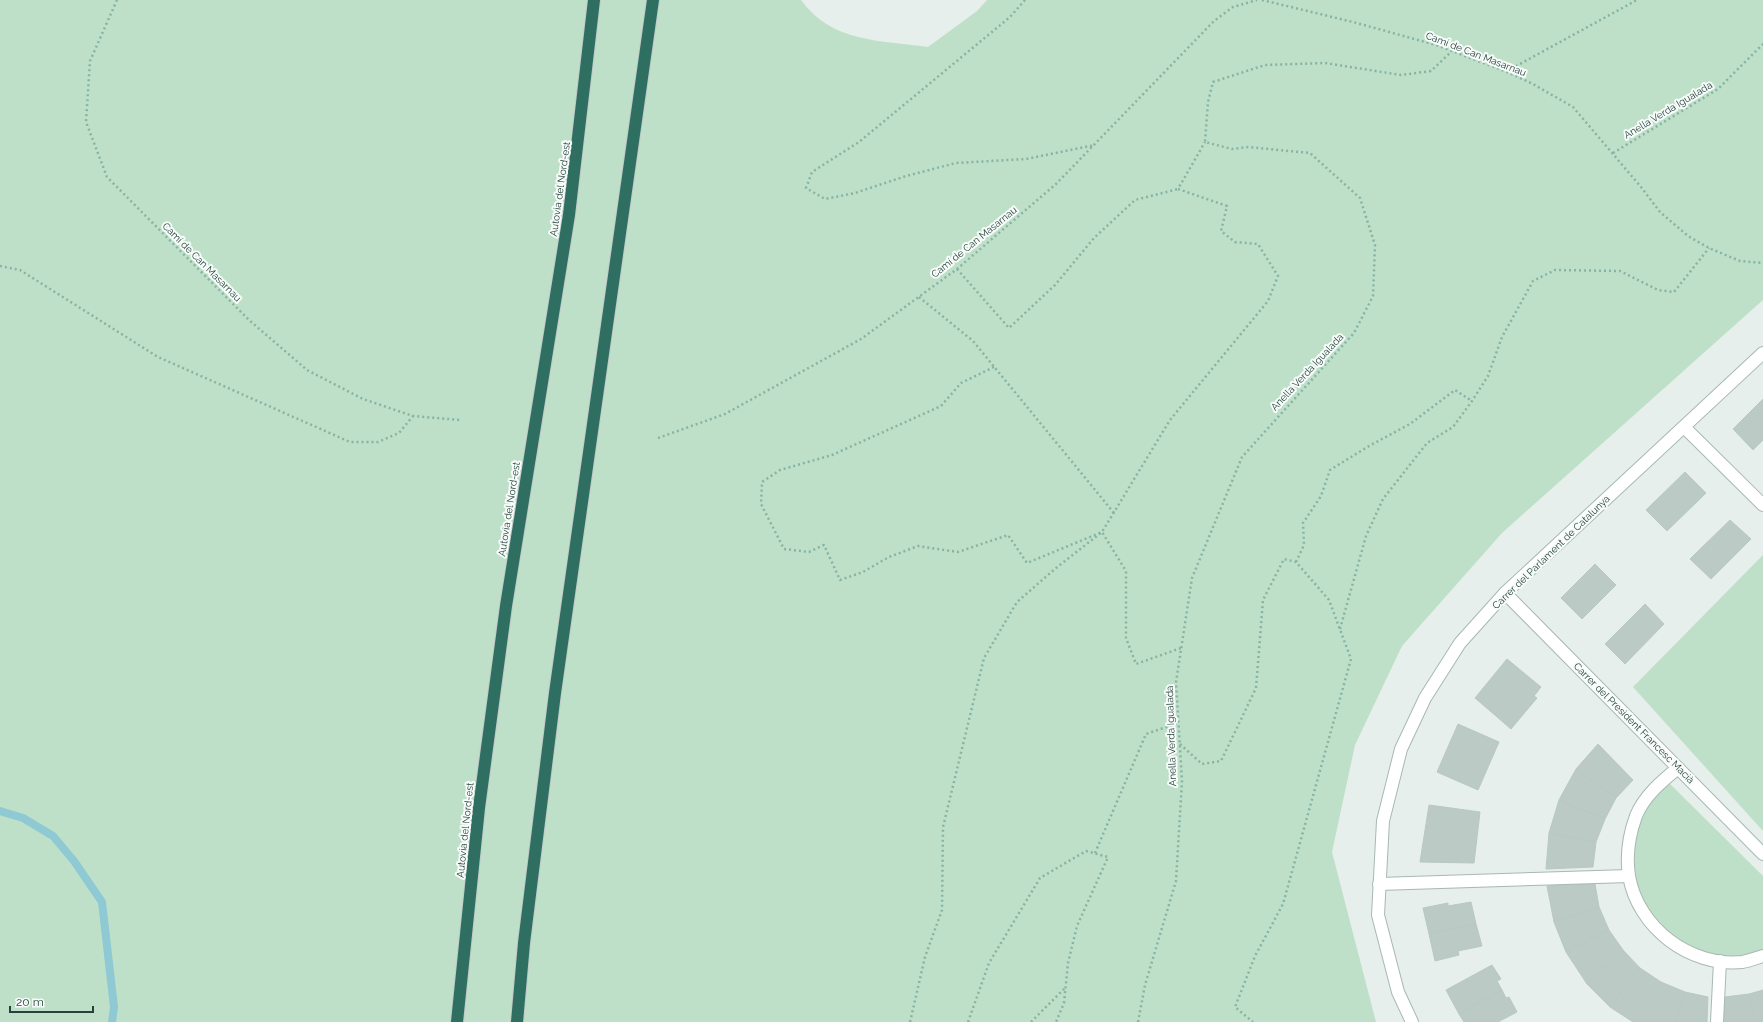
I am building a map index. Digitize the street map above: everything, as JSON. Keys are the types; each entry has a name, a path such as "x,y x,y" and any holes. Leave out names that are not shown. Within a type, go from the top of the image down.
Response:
{"highway":[{"name":"Autovia del Nord-est","path":"458,1022 478,808 506,606 569,215 594,0"},
{"path":"516,1022 525,935 555,693 653,0"}],"street":[{"name":"Carrer del Parlament de Catalunya","path":"1412,1022 1398,992 1378,915 1379,884 1383,821 1400,749 1425,698 1460,644 1505,593 1763,353"},
{"path":"1684,427 1763,505"},
{"name":"Carrer del President Francesc Macià","path":"1505,593 1763,854"},
{"path":"1678,768 1651,792 1637,815 1628,845 1629,876 1639,906 1657,931 1682,950 1711,960 1720,961 1742,962 1763,956"},
{"path":"1379,884 1629,876"},
{"path":"1717,1022 1720,961"}],"path":[{"name":"Camí de Can Masarnau","path":"118,0 90,61 86,122 107,177 249,320 307,370 363,399 413,416 460,420"},
{"path":"1025,0 1010,17 859,142 812,172 806,188 825,199 855,193 906,176 956,163 1026,159 1095,145"},
{"name":"Camí de Can Masarnau","path":"658,438 725,414 861,339 919,297 957,269 1056,184 1214,21 1233,7 1257,0"},
{"name":"Camí de Can Masarnau","path":"1262,0 1288,5 1353,22 1452,51 1507,72 1573,107 1613,153 1660,212 1688,236 1709,248 1740,261 1763,263"},
{"path":"1507,72 1637,0"},
{"name":"Anella Verda Igualada","path":"1613,153 1718,89 1763,44"},
{"path":"1178,189 1205,142 1208,102 1213,82 1265,65 1324,63 1401,75 1431,71 1452,51"},
{"name":"Anella Verda Igualada","path":"1138,1022 1145,985 1176,881 1182,781 1176,682 1192,578 1242,457 1354,333 1373,296 1375,245 1360,198 1310,153 1248,147 1232,149 1205,142"},
{"path":"910,1022 925,957 942,910 943,826 984,658 1017,602 1056,568 1102,532 1170,420 1268,302 1278,276 1258,244 1235,242 1221,231 1227,206 1178,189 1135,200 1094,238 1055,285 1009,328 957,269"},
{"path":"1340,629 1366,536 1383,499 1427,443 1453,427 1472,401 1488,376 1502,337 1533,281 1555,270 1620,271 1658,290 1674,292 1709,248"},
{"path":"0,266 20,270 158,357 350,442 378,442 398,433 413,416"},
{"path":"919,297 973,341 1114,513"},
{"path":"994,367 961,382 941,406 832,455 780,470 762,482 761,504 784,548 809,552 824,545 840,580 863,572 889,557 918,546 958,552 1008,535 1027,562 1102,532"},
{"path":"1296,562 1304,545 1303,523 1321,496 1330,470 1369,446 1410,424 1455,390 1472,401"},
{"path":"1102,532 1126,571 1126,638 1136,664 1182,648"},
{"path":"1180,744 1202,764 1221,761 1256,688 1263,600 1284,559 1296,562 1329,600 1351,660 1283,904 1255,956 1235,1007 1253,1022"},
{"path":"1095,854 1146,734 1178,723"},
{"path":"968,1022 989,963 1040,878 1086,851 1108,857 1077,926 1068,963 1064,1003 1056,1022"},
{"path":"1031,1022 1065,988"}],"green space":[{"path":"0,0 801,0 813,14 842,32 875,40 928,47 977,11 987,0 1763,0 1763,300 1502,533 1402,646 1355,745 1332,852 1376,1022 0,1022"},
{"path":"1763,555 1763,831 1633,687"},
{"path":"1665,779 1763,876 1763,956 1711,960 1657,931 1629,876 1637,815"}],"building":[{"path":"1763,399 1763,440 1753,450 1733,429"},
{"path":"1685,472 1706,493 1667,531 1646,510"},
{"path":"1730,520 1751,539 1711,579 1690,559"},
{"path":"1595,564 1616,585 1582,619 1561,598"},
{"path":"1645,604 1664,624 1625,664 1605,644"},
{"path":"1507,659 1541,687 1534,696 1537,698 1511,729 1475,698"},
{"path":"1458,724 1499,742 1478,790 1437,772"},
{"path":"1598,744 1633,780 1616,798 1576,769"},
{"path":"1576,769 1616,798 1605,819 1559,800"},
{"path":"1559,800 1605,819 1596,842 1549,833"},
{"path":"1429,805 1480,812 1474,863 1420,862"},
{"path":"1549,833 1596,842 1593,867 1546,869"},
{"path":"1595,884 1599,907 1554,922 1547,886"},
{"path":"1471,902 1476,924 1429,934 1423,908 1448,903 1448,906"},
{"path":"1599,907 1609,930 1566,952 1554,922"},
{"path":"1476,924 1482,946 1458,951 1459,955 1435,961 1429,934"},
{"path":"1609,930 1623,950 1587,984 1566,952"},
{"path":"1623,950 1640,968 1610,1007 1587,984"},
{"path":"1492,965 1501,979 1497,981 1502,990 1459,1014 1446,990"},
{"path":"1640,968 1661,982 1641,1022 1633,1022 1610,1007"},
{"path":"1661,982 1685,992 1675,1022 1641,1022"},
{"path":"1502,990 1506,998 1509,997 1517,1012 1498,1022 1464,1022 1459,1014"},
{"path":"1763,990 1763,1022 1754,1022 1749,994"},
{"path":"1685,992 1708,997 1707,1022 1675,1022"},
{"path":"1749,994 1754,1022 1724,1022 1725,997"}],"waterway":[{"path":"0,811 23,818 53,836 74,861 102,902 114,1007 112,1022"}]}
